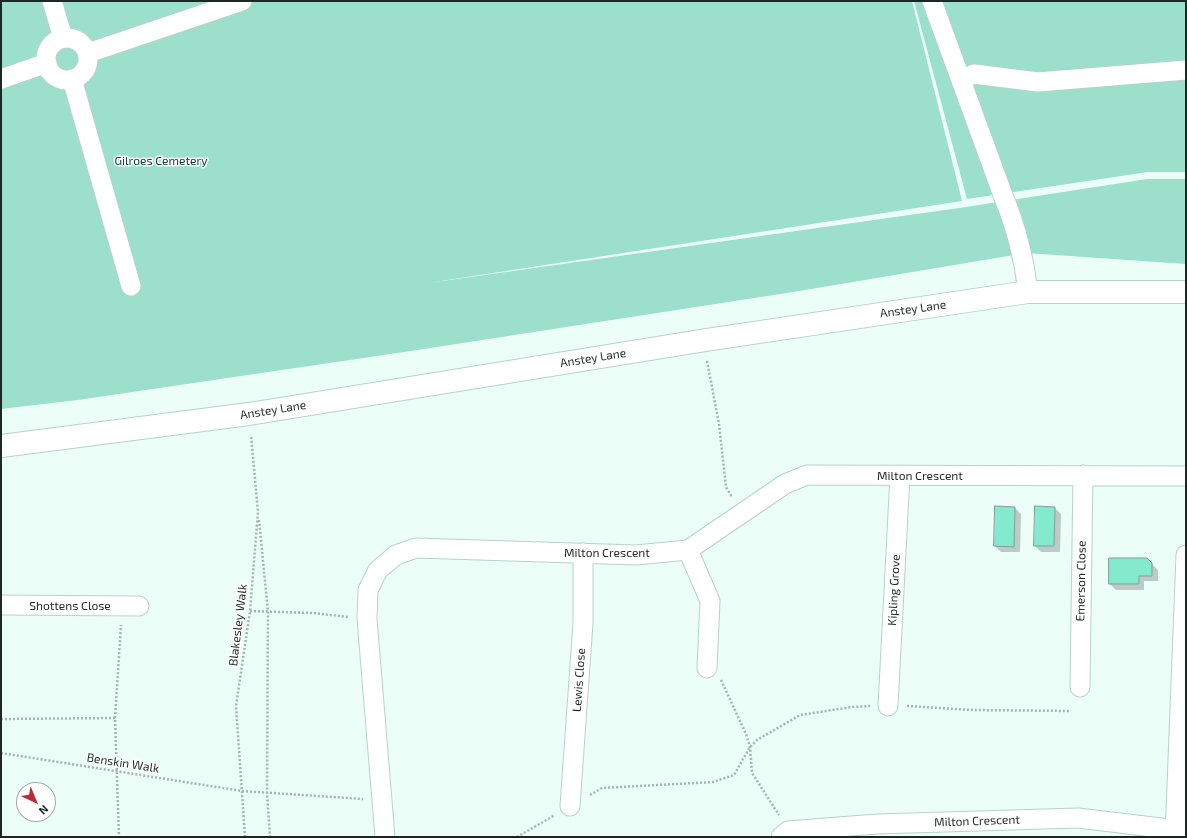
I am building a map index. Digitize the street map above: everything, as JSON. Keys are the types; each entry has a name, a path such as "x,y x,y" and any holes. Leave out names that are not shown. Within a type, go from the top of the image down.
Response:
{"main road":[{"name":"Anstey Lane","path":"1,446 249,414 706,340 1028,292 1186,292"}],"street":[{"path":"52,1 63,38"},
{"path":"88,53 242,1"},
{"path":"932,1 962,79 1004,198 1015,223 1021,245 1028,292"},
{"path":"63,38 75,39 81,42 88,53 87,66 78,76 72,79 59,78 53,74 47,63 46,56 52,44 63,38"},
{"path":"1,79 47,63"},
{"path":"962,79 974,74 1038,82 1186,70"},
{"path":"72,79 131,286"},
{"path":"1186,292 1186,306"},
{"name":"Milton Crescent","path":"385,837 367,619 368,590 378,570 396,554 416,548 636,555 688,550 740,513 785,484 807,475 1186,476"},
{"name":"Kipling Grove","path":"888,706 900,475"},
{"name":"Emerson Close","path":"1080,687 1083,475"},
{"path":"688,550 710,601 708,668"},
{"name":"Lewis Close","path":"570,806 583,623 583,553"},
{"path":"1179,833 1186,555"},
{"name":"Shottens Close","path":"1,606 139,606"},
{"name":"Milton Crescent","path":"785,834 877,824 1078,818 1179,833"}],"path":[{"path":"706,340 709,377 719,424 726,487 740,513"},
{"name":"Blakesley Walk","path":"245,837 236,706 250,611 258,512 249,414"},
{"path":"258,512 268,612 267,793 270,837"},
{"path":"119,837 115,718 121,633 120,606"},
{"path":"250,611 313,613 367,619"},
{"path":"708,668 719,676 750,747 752,773 785,834"},
{"path":"517,837 602,788 713,782 734,775 750,747 757,740 800,715 852,707 888,706 973,710 1070,711"},
{"path":"1,719 115,718"},
{"name":"Benskin Walk","path":"1,752 242,790 267,793 383,800"}],"green space":[{"name":"Gilroes Cemetery","path":"1,1 912,1 962,201 428,283 966,207 1147,179 1186,179 1186,264 1026,253 793,292 411,351 78,400 1,409"},
{"path":"914,1 1186,1 1186,172 1148,172 967,199"}],"building":[{"path":"995,506 1015,507 1014,547 994,546"},
{"path":"1035,506 1055,507 1054,546 1034,546"},
{"path":"1109,558 1147,558 1152,563 1152,576 1139,576 1139,584 1109,584"}]}
